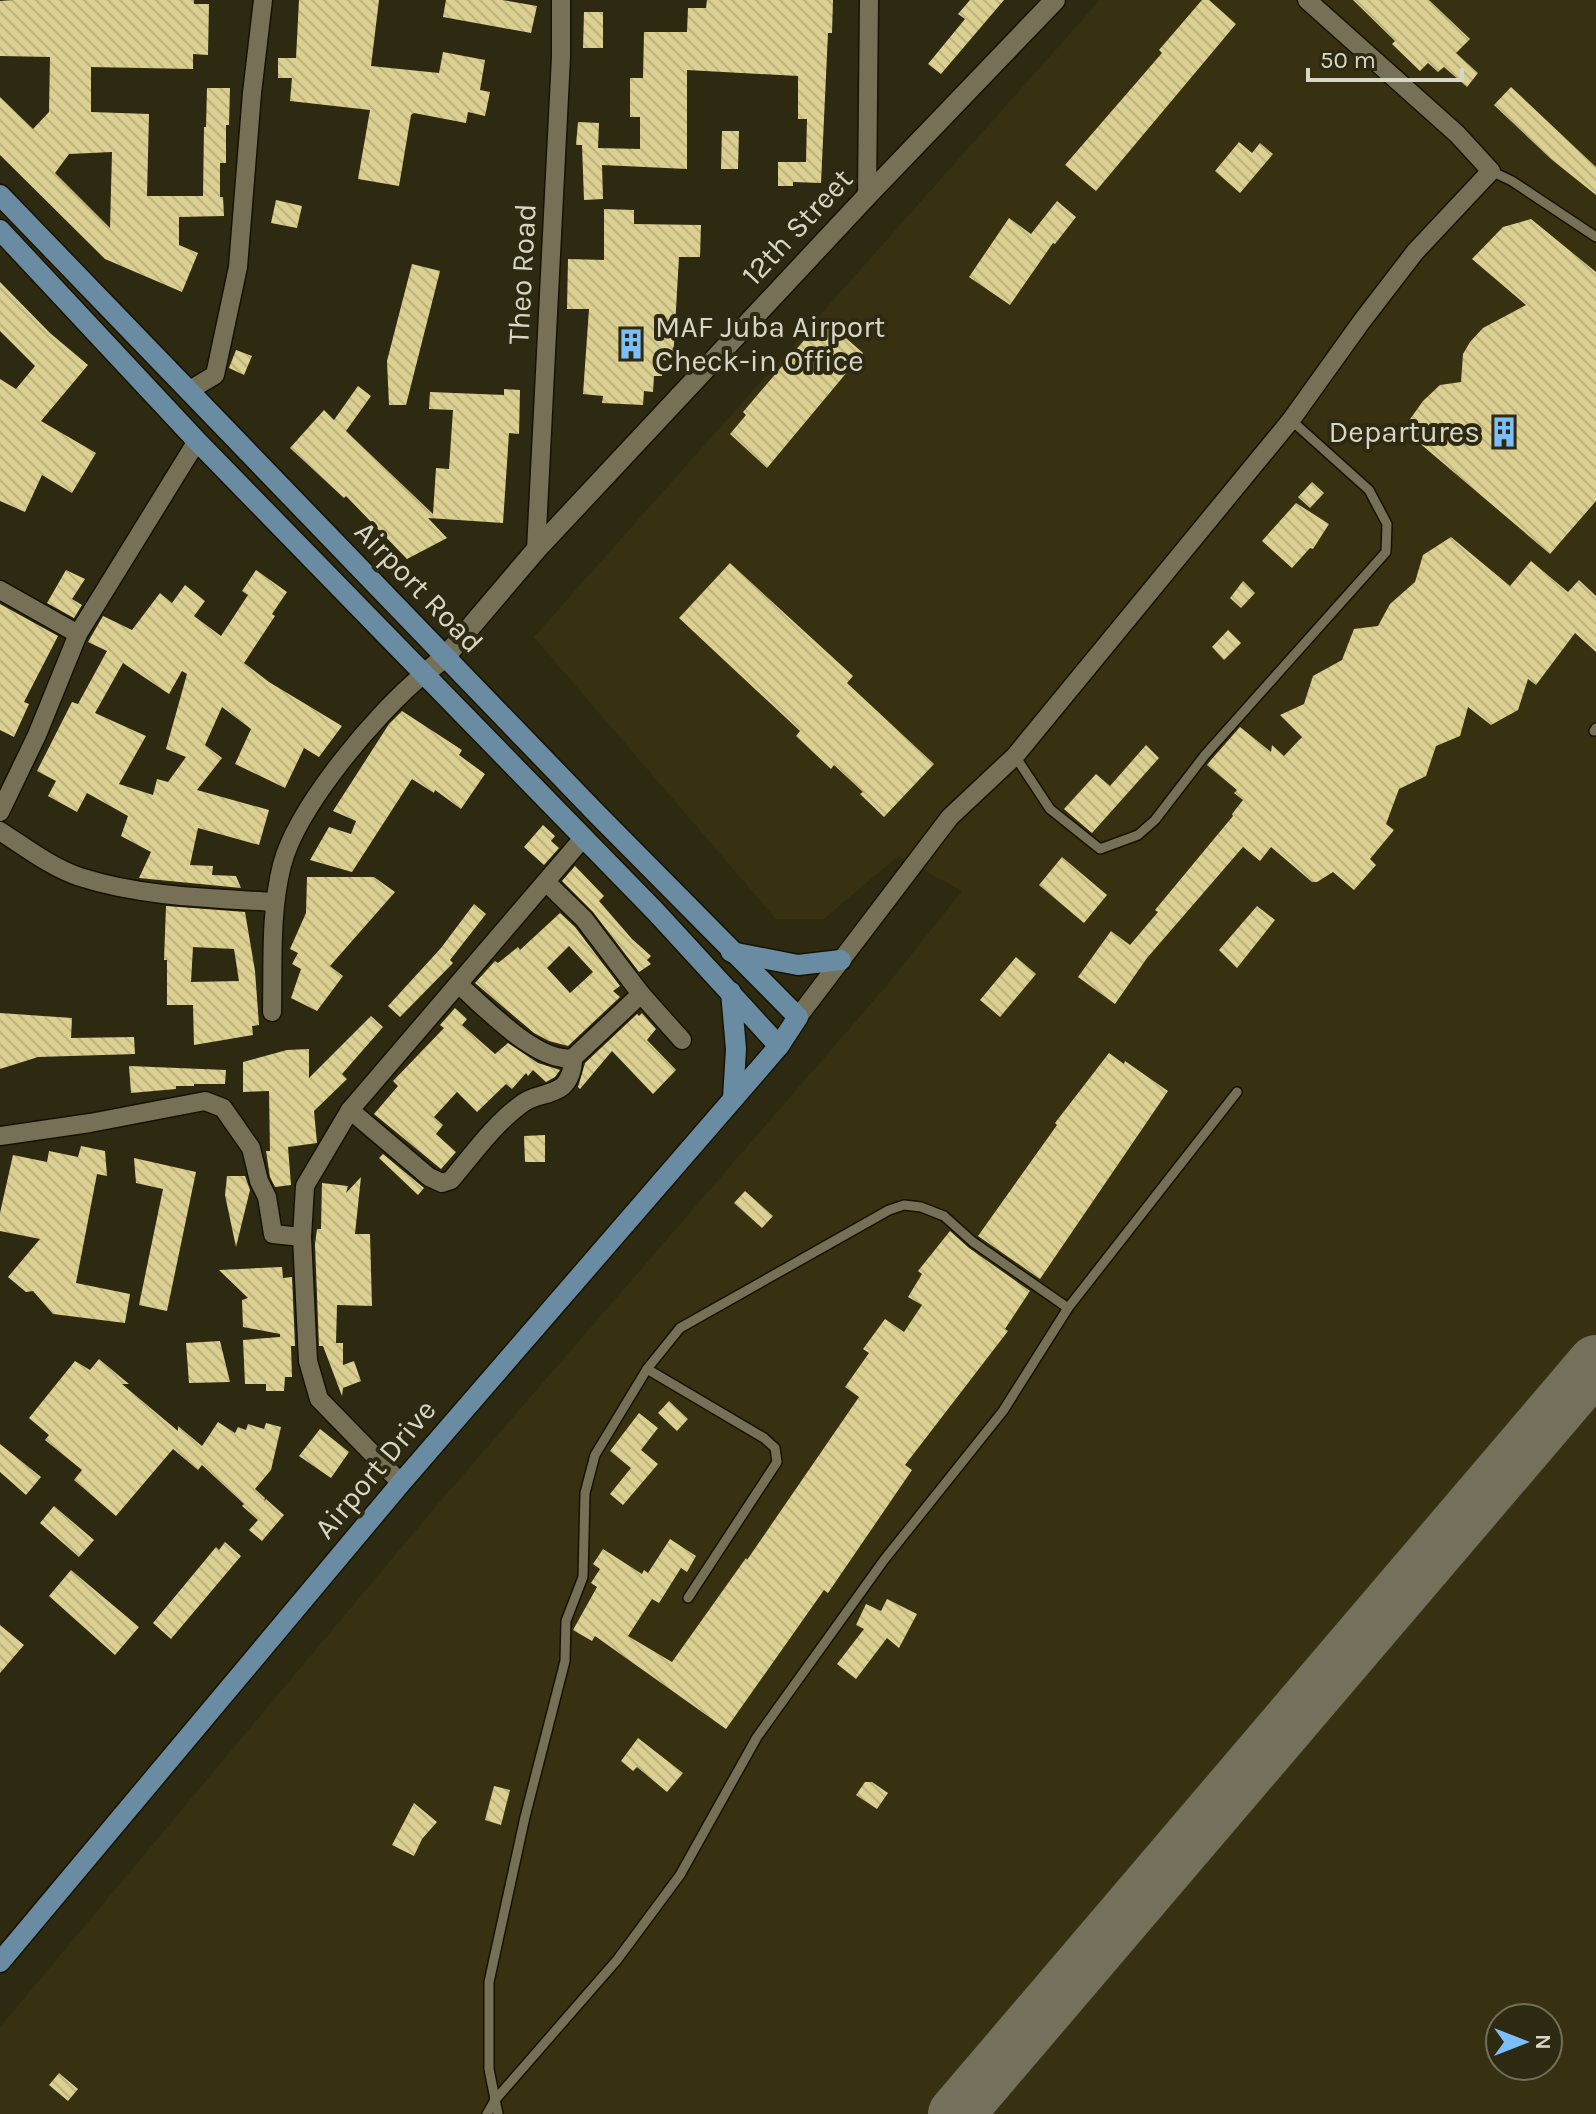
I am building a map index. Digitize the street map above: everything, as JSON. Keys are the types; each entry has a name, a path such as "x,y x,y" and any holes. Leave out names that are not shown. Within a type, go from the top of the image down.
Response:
{"main road":[{"name":"Airport Road","path":"0,195 730,951 798,1017"},
{"name":"Airport Road","path":"0,230 197,441 584,837 779,1046"},
{"path":"730,951 798,965 841,960"},
{"path":"731,992 736,1049 733,1098"},
{"name":"Airport Drive","path":"0,1962 401,1483 779,1046 798,1017"}],"street":[{"path":"188,391 215,375 238,267 263,0"},
{"name":"Theo Road","path":"536,550 561,57 561,0"},
{"path":"867,196 869,0"},
{"name":"12th Street","path":"424,674 445,657 536,550 1055,0"},
{"path":"798,1017 950,817 1015,756 1291,420 1415,252 1491,171 1457,134 1307,0"},
{"path":"0,812 32,746 78,634 197,441"},
{"path":"0,590 78,634"},
{"path":"272,1012 274,902 290,841 331,777 378,717 424,674"},
{"path":"0,831 80,877 148,894 274,902"},
{"path":"401,1483 319,1399 308,1361 302,1237 305,1186 350,1110 584,837"},
{"path":"546,882 584,919 641,994 682,1040"},
{"path":"458,984 519,1037 548,1056 562,1060 573,1058 641,994"},
{"path":"350,1110 429,1177 442,1183 451,1180 502,1122 526,1100 543,1096 564,1085 573,1068 573,1058"},
{"path":"0,1136 205,1101 223,1108 251,1148 259,1181 267,1197 273,1234 302,1237"}],"lane":[{"path":"1491,171 1512,181 1596,237"},
{"path":"1015,756 1050,809 1100,849 1138,835 1155,820 1205,755 1386,552 1387,524 1369,490 1291,420"},
{"path":"487,2114 495,2100 617,1960 680,1875 757,1737 884,1560 1003,1411 1068,1308 1237,1092"},
{"path":"498,2114 489,2069 489,1982 532,1788 565,1661 566,1621 583,1577 585,1493 595,1455 647,1369 680,1328 889,1210 904,1205 921,1207 944,1216 973,1242 1068,1308"},
{"path":"647,1369 764,1438 775,1448 777,1462 688,1598"}],"shaded area":[{"path":"1100,0 1596,0 1596,2114 0,2114 0,2027 431,1512 888,984 962,891 898,856 824,919 776,919 534,637"}],"building":[{"path":"194,0 194,4 209,4 208,55 193,54 193,69 91,67 91,112 149,114 147,196 203,196 207,88 230,88 226,163 220,163 220,197 223,197 224,216 179,217 179,245 198,253 182,292 105,259 0,155 0,97 33,129 49,112 50,57 0,56 0,1","holes":["112,152 110,228 55,173 69,154"]},
{"path":"299,0 379,0 371,66 439,73 443,52 485,60 480,90 490,92 485,116 468,112 466,123 414,113 411,115 399,186 358,179 370,110 290,101 292,78 278,78 278,58 296,58"},
{"path":"446,0 502,0 537,6 531,33 443,17"},
{"path":"707,0 833,0 832,33 828,33 821,183 793,182 793,186 778,186 778,162 806,162 807,119 798,119 798,76 687,70 687,169 602,165 603,199 584,200 582,145 576,145 578,122 599,123 598,148 640,149 640,117 630,117 630,78 643,78 644,32 687,32 688,8 706,8"},
{"path":"970,0 1004,0 941,74 928,64 965,19 958,14"},
{"path":"1202,0 1209,0 1236,24 1096,191 1065,165 1162,53 1159,50"},
{"path":"1353,0 1429,0 1470,39 1456,53 1478,73 1467,87 1444,67 1438,72 1428,63 1420,71 1392,44 1395,41"},
{"path":"584,12 603,12 603,48 583,48"},
{"path":"1511,87 1596,167 1596,195 1551,159 1494,105"},
{"path":"722,131 739,131 738,169 721,169"},
{"path":"1239,142 1252,153 1260,143 1273,154 1240,193 1215,171"},
{"path":"276,200 302,206 297,228 271,223"},
{"path":"1057,201 1076,217 1053,243 1010,305 969,277 1009,218 1031,234"},
{"path":"604,209 634,210 634,224 701,225 700,257 679,257 673,361 663,360 662,376 654,376 653,392 644,391 643,405 602,403 603,396 583,394 589,309 567,309 568,259 604,260"},
{"name":"Departures","path":"1531,219 1596,272 1596,501 1550,554 1410,435 1416,429 1408,422 1440,385 1461,382 1463,354 1483,328 1526,305 1472,259 1503,227"},
{"path":"412,264 440,271 406,405 389,405 387,361"},
{"path":"0,282 50,333 88,365 41,421 96,453 72,493 42,475 25,512 0,501 0,379 16,389 35,366 0,331"},
{"path":"823,318 863,353 767,468 730,434 746,415 743,412"},
{"path":"236,350 252,356 244,375 229,368"},
{"path":"358,386 371,396 346,431 433,514 436,468 449,469 453,410 429,409 430,392 504,395 504,389 520,390 519,434 509,433 503,523 428,518 447,538 407,559 346,496 344,498 290,448 324,410 334,420"},
{"path":"1312,482 1324,493 1310,508 1298,497"},
{"path":"1296,503 1329,524 1313,549 1310,548 1292,568 1262,541"},
{"path":"1451,537 1510,586 1531,561 1568,592 1579,580 1596,596 1596,652 1575,633 1536,685 1528,679 1518,710 1491,725 1468,707 1460,736 1436,746 1426,776 1399,789 1386,824 1394,830 1370,859 1376,865 1354,890 1333,872 1312,882 1271,847 1260,861 1243,847 1147,958 1115,1004 1078,977 1111,931 1130,945 1243,800 1234,793 1237,790 1207,765 1211,760 1240,727 1271,752 1272,745 1284,756 1302,737 1280,715 1304,704 1313,676 1342,660 1354,629 1378,626 1390,604 1415,582 1423,555"},
{"path":"730,563 853,676 847,683 934,764 884,817 860,794 863,792 834,765 831,769 796,736 800,731 679,618"},
{"path":"66,570 85,579 72,599 82,605 74,618 47,603"},
{"path":"256,570 287,592 244,663 269,682 342,726 319,757 304,748 285,788 235,764 251,729 222,707 205,745 222,758 197,790 269,810 259,845 198,828 190,865 213,866 212,875 236,876 241,888 139,878 151,852 121,836 128,816 87,793 77,812 48,796 56,781 37,771 72,702 78,704 107,651 88,642 103,616 132,630 160,593 172,603 185,585 205,601 194,616 221,636 248,595 242,591","holes":["123,663 169,694 182,671 187,674 166,749 186,757 168,782 157,779 153,795 119,784 146,736 95,713"]},
{"path":"1243,581 1255,593 1241,608 1230,598"},
{"path":"0,604 58,636 24,702 29,704 14,737 0,730"},
{"path":"1228,630 1241,643 1224,660 1212,647"},
{"path":"402,711 462,750 459,755 485,774 461,809 435,790 434,793 412,779 352,872 310,860 329,827 351,834 356,821 333,811 389,724"},
{"path":"1146,745 1159,758 1092,833 1064,809 1096,774 1110,786"},
{"path":"543,825 555,836 551,841 559,848 544,865 524,847"},
{"path":"1062,857 1107,895 1084,923 1039,885"},
{"path":"575,866 604,896 599,901 651,956 647,960 651,964 639,972 593,912 562,881"},
{"path":"307,877 374,877 395,892 330,966 343,976 317,1011 291,998 301,969 292,964 298,953 290,949 306,913"},
{"path":"474,904 486,914 450,960 453,963 400,1017 388,1006 441,948"},
{"path":"166,906 245,912 255,971 259,1025 252,1026 253,1035 194,1045 193,1005 167,1005 167,960 164,960","holes":["193,947 234,949 239,981 191,982"]},
{"path":"1257,906 1275,920 1237,968 1219,950"},
{"path":"560,913 575,927 620,986 613,991 620,997 568,1046 549,1041 534,1033 475,983 495,961 498,963 518,947 520,950","holes":["569,946 593,972 570,993 547,968"]},
{"path":"1016,957 1036,974 1000,1017 980,1000"},
{"path":"455,1008 467,1019 462,1025 495,1054 508,1043 538,1063 560,1070 546,1082 533,1070 528,1076 526,1073 512,1089 506,1084 477,1112 457,1092 434,1117 443,1125 436,1134 456,1152 441,1169 374,1114 398,1086 393,1081 444,1028 440,1025"},
{"path":"0,1013 72,1018 71,1038 134,1037 135,1054 38,1057 0,1069"},
{"path":"642,1013 656,1029 647,1040 676,1070 653,1094 612,1051 580,1089 585,1063 637,1014"},
{"path":"371,1016 383,1027 342,1074 347,1079 314,1111 317,1143 288,1147 291,1185 275,1187 270,1177 266,1151 270,1151 269,1091 243,1092 243,1062 287,1050 309,1049 309,1078"},
{"path":"1109,1053 1168,1091 1040,1279 978,1236 1057,1125 1055,1123"},
{"path":"129,1066 226,1070 225,1084 194,1084 176,1086 176,1089 131,1093"},
{"path":"545,1135 545,1162 525,1162 524,1136"},
{"path":"81,1146 105,1151 107,1176 97,1174 76,1283 130,1294 125,1323 53,1314 33,1291 26,1292 8,1277 40,1239 0,1231 0,1213 13,1155 47,1162 49,1151 78,1157"},
{"path":"383,1154 424,1188 418,1195 379,1158"},
{"path":"134,1158 196,1172 167,1311 139,1305 163,1189 136,1183"},
{"path":"227,1176 245,1176 250,1190 236,1247 225,1195"},
{"path":"361,1177 355,1234 370,1234 372,1306 337,1305 336,1343 343,1343 343,1365 354,1361 361,1381 343,1388 342,1396 323,1346 319,1346 315,1244 317,1229 321,1229 322,1183 348,1186 346,1193"},
{"path":"745,1191 773,1216 762,1228 734,1203"},
{"path":"950,1231 1030,1291 1005,1329 1008,1331 905,1465 912,1470 828,1593 824,1590 726,1729 595,1636 592,1641 573,1630 597,1587 591,1583 600,1569 593,1564 603,1549 642,1574 644,1570 648,1573 670,1539 696,1556 687,1572 681,1568 659,1603 652,1599 628,1636 672,1662 747,1560 859,1397 845,1387 869,1353 863,1349 885,1319 904,1332 922,1305 908,1297 922,1274 918,1271"},
{"path":"282,1267 283,1278 292,1277 295,1346 291,1346 292,1377 285,1377 284,1391 266,1391 266,1384 245,1384 243,1340 280,1337 280,1334 243,1327 242,1300 248,1298 219,1270"},
{"path":"220,1341 230,1382 189,1383 186,1343"},
{"path":"99,1359 129,1384 122,1384 178,1431 178,1426 202,1446 218,1422 235,1433 238,1427 246,1430 248,1424 264,1429 266,1423 281,1427 271,1470 255,1489 265,1498 264,1501 266,1499 284,1515 262,1541 249,1530 258,1520 242,1506 244,1504 202,1465 198,1470 173,1449 116,1516 74,1480 82,1470 45,1440 49,1435 29,1418 75,1361 90,1370"},
{"path":"669,1401 688,1419 677,1431 658,1413"},
{"path":"639,1413 658,1428 641,1450 658,1464 623,1505 610,1494 631,1468 610,1451"},
{"path":"320,1429 349,1452 331,1478 299,1456"},
{"path":"0,1444 41,1477 26,1495 0,1472"},
{"path":"54,1506 94,1540 79,1557 40,1523"},
{"path":"225,1542 241,1556 171,1639 153,1623 216,1547 219,1550"},
{"path":"71,1570 139,1627 115,1655 49,1596"},
{"path":"887,1599 917,1614 899,1648 887,1638 856,1679 837,1664 864,1629 856,1625 866,1604 881,1611"},
{"path":"0,1625 24,1645 0,1673"},
{"path":"638,1738 683,1773 667,1792 637,1767 633,1771 621,1761"},
{"path":"865,1782 872,1782 888,1793 877,1809 856,1795"},
{"path":"494,1786 510,1790 501,1825 485,1820"},
{"path":"414,1803 437,1822 422,1839 414,1856 392,1845"},
{"path":"59,2073 78,2089 68,2101 49,2085"}],"taxiway":[{"path":"956,2114 1596,1363"}],"place":[{"name":"MAF Juba Airport Check-in Office","path":"631,344"},
{"name":"Departures","path":"1504,432"}]}
